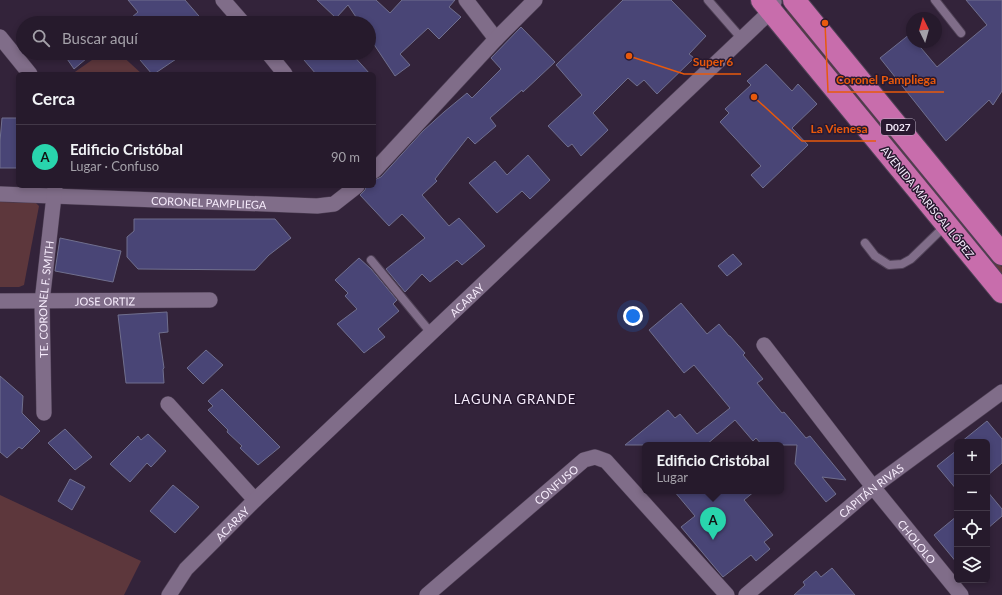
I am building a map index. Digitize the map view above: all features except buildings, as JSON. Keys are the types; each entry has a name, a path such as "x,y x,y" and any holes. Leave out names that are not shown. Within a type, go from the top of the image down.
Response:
{"highway":[{"name":"D027","path":"794,0 1002,254"},
{"name":"AVENIDA MARISCAL LÓPEZ","path":"769,4 1002,292"}],"street":[{"path":"224,0 237,16"},
{"path":"466,0 496,39"},
{"path":"376,169 496,39 535,0"},
{"name":"ACARAY","path":"169,595 186,569 255,500 742,39 769,4"},
{"path":"0,36 16,56"},
{"path":"19,60 28,72"},
{"path":"274,60 283,72"},
{"name":"CORONEL PAMPLIEGA","path":"0,194 54,191 317,206 334,204 354,188"},
{"name":"TE. CORONEL F. SMITH","path":"44,414 42,302 54,191"},
{"name":"JOSE ORTIZ","path":"0,301 210,300"},
{"name":"CHOLOLO","path":"764,345 872,487 962,595"},
{"name":"CAPITÁN RIVAS","path":"746,595 872,487 1002,392"},
{"path":"168,404 255,500"},
{"name":"CONFUSO","path":"427,595 584,460 595,457 606,461 727,595"}],"lane":[{"path":"708,0 742,39"},
{"path":"935,0 961,33"},
{"path":"865,243 875,256 889,265 902,264 911,259 947,225"},
{"path":"371,260 431,333"}],"shaded area":[{"path":"790,10 1002,267 1002,278 785,12"},
{"path":"92,60 127,60 140,72 75,72"},
{"path":"0,202 36,203 39,206 24,285 19,287 0,287"},
{"path":"0,495 141,561 124,595 0,595"}],"place":[{"name":"Coronel Pampliega","path":"825,23"},
{"name":"Super 6","path":"629,56"},
{"name":"La Vienesa","path":"754,97"},
{"name":"Edificio Cristóbal","path":"713,540"}],"district":[{"name":"LAGUNA GRANDE","path":"515,399"}]}
